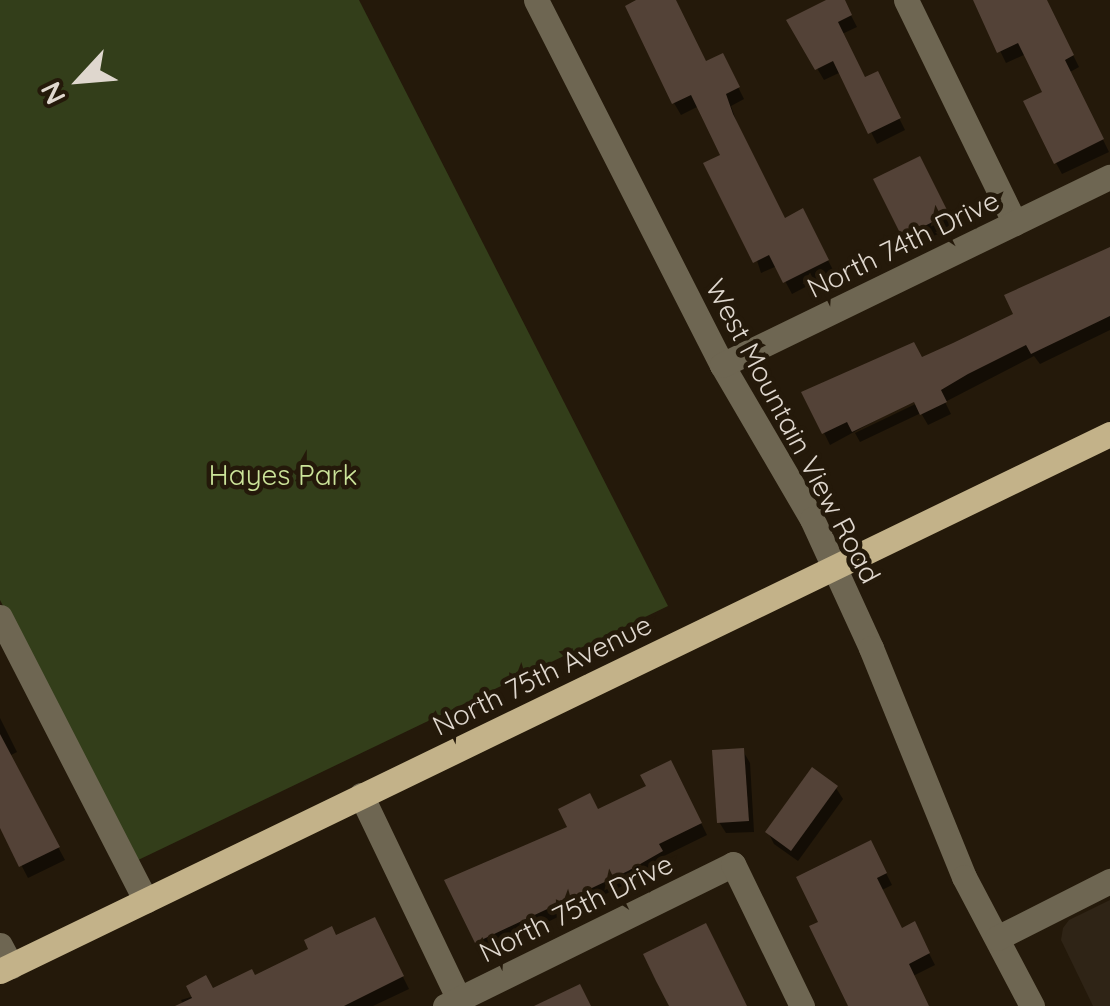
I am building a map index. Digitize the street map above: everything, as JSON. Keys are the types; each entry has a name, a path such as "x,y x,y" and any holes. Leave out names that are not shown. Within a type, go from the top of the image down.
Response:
{"main road":[{"name":"North 75th Avenue","path":"4,961 146,900 1110,434"}],"street":[{"name":"West Mountain View Road","path":"536,0 722,364 812,519 964,877 1032,1006"},
{"path":"906,0 1015,223"},
{"name":"North 74th Drive","path":"722,364 1110,177"},
{"path":"0,617 146,900"},
{"path":"361,795 456,1004"},
{"name":"North 75th Drive","path":"456,1004 733,864 802,1006"},
{"path":"997,938 1110,881"}],"shaded area":[{"path":"1110,900 1110,1006 1093,1006 1061,940 1069,920"}],"green space":[{"name":"Hayes Park","path":"0,0 359,0 668,606 134,862 0,600"}],"building":[{"path":"636,0 676,0 706,61 723,53 740,87 726,94 733,114 785,218 803,208 829,260 783,283 769,255 753,263 703,163 720,155 691,95 672,104 625,6"},
{"path":"826,0 845,0 852,15 838,22 865,77 878,71 901,118 868,134 833,61 815,70 786,20"},
{"path":"973,0 1047,0 1074,55 1065,60 1104,139 1054,164 1023,101 1042,92 1018,43 997,53"},
{"path":"920,156 949,214 902,237 873,179"},
{"path":"1110,247 1110,316 1031,354 1026,345 968,374 941,390 947,402 920,415 914,402 852,432 847,422 822,434 801,392 914,342 922,357 953,343 1013,314 1004,295"},
{"path":"0,734 60,847 19,867 0,828"},
{"path":"744,748 749,821 717,823 712,750"},
{"path":"671,760 702,823 659,844 663,851 628,871 475,943 444,880 567,827 558,809 590,793 598,809 646,786 640,775"},
{"path":"812,767 838,786 791,851 765,832"},
{"path":"871,840 887,873 877,878 902,928 915,921 930,953 909,964 929,1006 848,1006 809,926 818,922 796,877"},
{"path":"375,917 404,976 344,1006 175,1006 192,998 186,986 206,975 213,988 252,969 255,975 308,949 304,940 332,926 336,935"},
{"path":"706,923 747,1006 669,1006 656,981 643,954"},
{"path":"580,984 591,1006 534,1006"}]}
